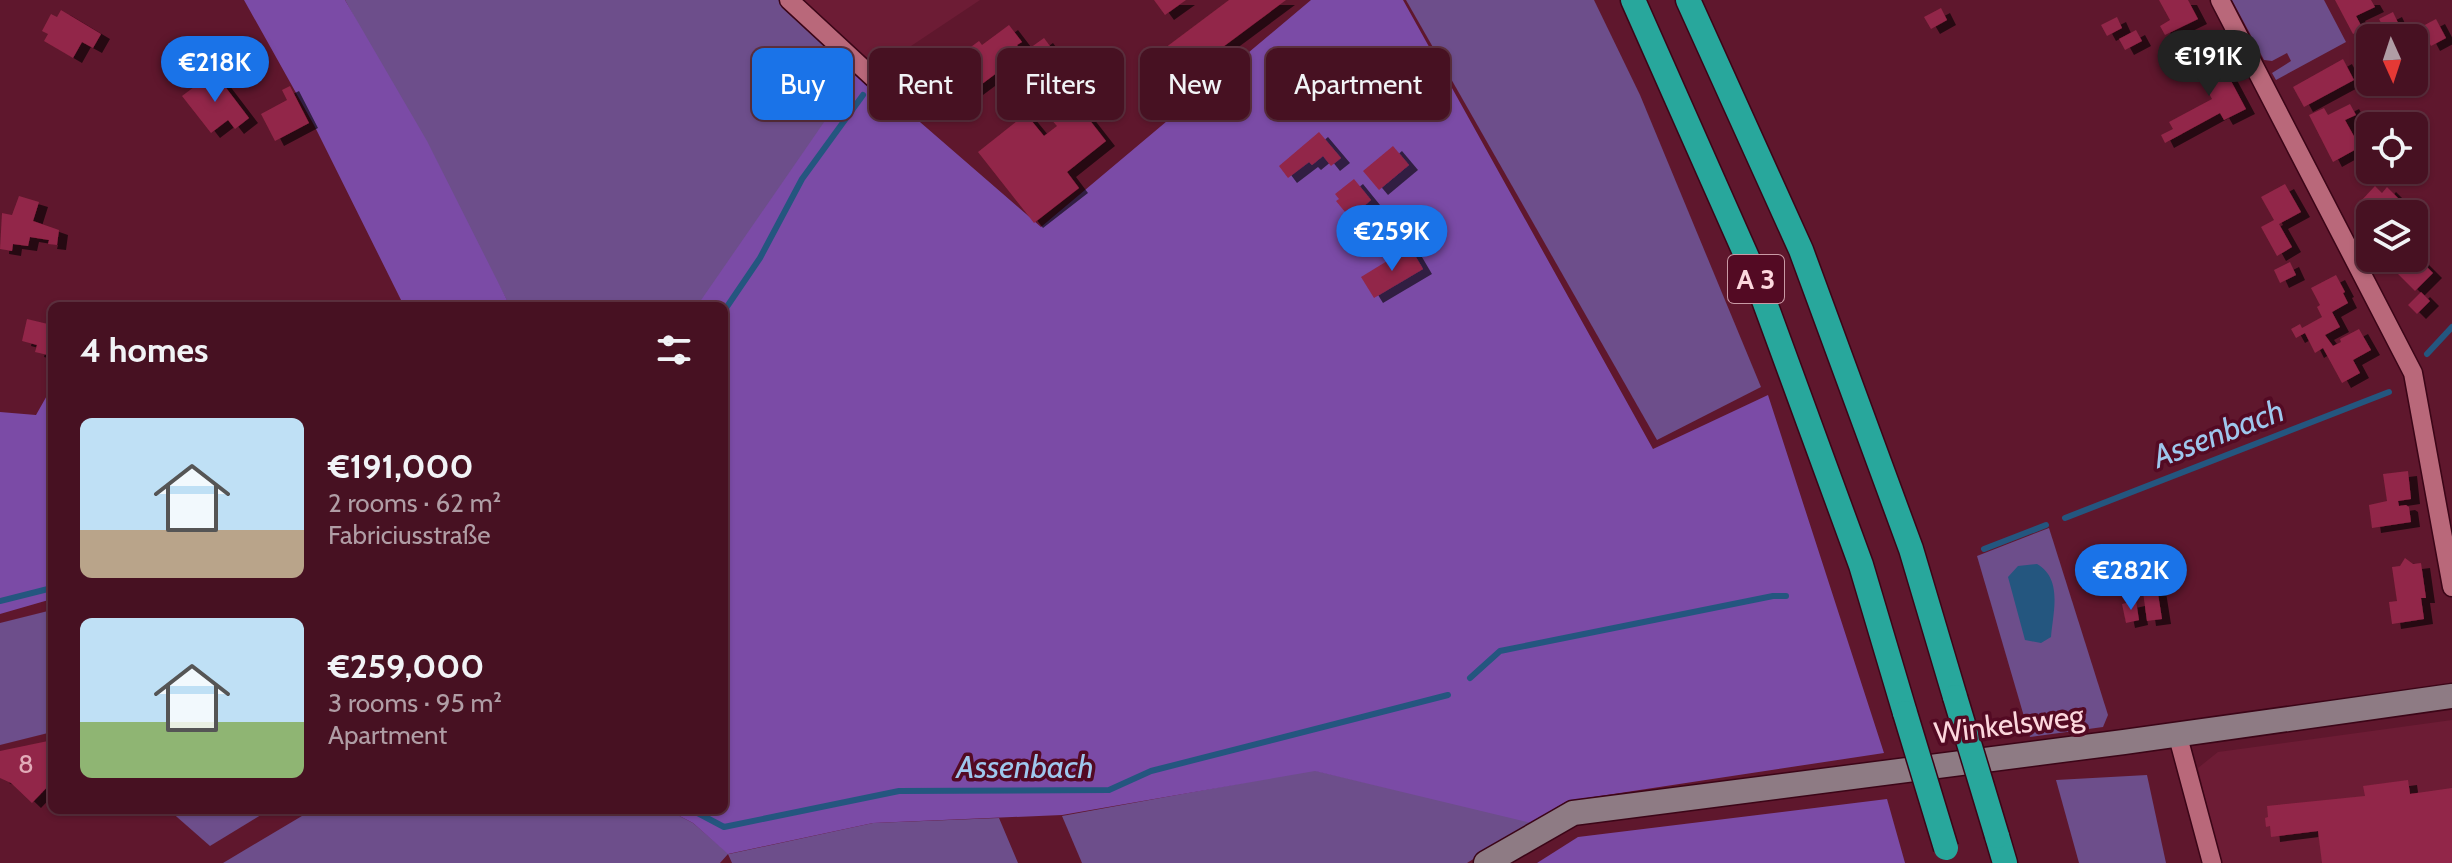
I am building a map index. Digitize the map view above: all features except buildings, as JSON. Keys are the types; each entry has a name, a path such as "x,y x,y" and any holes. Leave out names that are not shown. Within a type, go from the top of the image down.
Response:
{"highway":[{"name":"A 3","path":"1633,0 1754,273 1861,565 1948,855"},
{"name":"A 3","path":"1688,0 1801,250 1911,549 2005,863"}],"street":[{"path":"789,0 869,74"},
{"path":"2220,0 2413,373 2443,495 2452,587"},
{"name":"Winkelsweg","path":"1486,863 1573,813 2452,696"},
{"path":"2177,733 2212,863"}],"shaded area":[{"path":"244,0 345,0 427,141 508,302 402,302 314,125"},
{"path":"345,0 793,0 840,48 752,48 752,120 826,120 701,302 508,302"},
{"path":"793,0 980,0 908,48 869,48 869,74 866,76 853,62 853,48 839,48"},
{"path":"1311,0 1403,0 1430,48 1266,48 1266,120 1450,120 1450,84 1653,449 1768,395 1884,753 1567,801 1531,823 1315,771 1062,815 873,823 728,854 693,823 676,814 728,814 728,302 700,302 825,120 853,120 853,80 860,70 869,78 869,120 918,120 1041,227 1168,120 1250,120 1250,51"},
{"path":"1406,0 1594,0 1640,95 1761,387 1657,440 1450,77 1450,48 1433,48"},
{"path":"2232,0 2324,0 2346,42 2276,80 2272,73 2291,61 2287,53 2272,61 2264,60"},
{"path":"853,62 861,70 853,82"},
{"path":"48,394 48,600 0,614 0,412 36,415"},
{"path":"2049,528 2108,715 2103,727 2030,737 1977,556"},
{"path":"48,611 48,733 0,745 0,623"},
{"path":"2452,720 2452,863 2220,863 2198,768 2218,752"},
{"path":"1313,770 1532,822 1467,863 1082,863 1062,816"},
{"path":"2147,775 2166,863 2079,863 2056,780"},
{"path":"1887,799 1905,863 1537,863 1578,837"},
{"path":"174,814 262,814 210,846"},
{"path":"305,814 676,814 693,823 729,854 873,823 999,818 1018,863 732,863 728,854 720,863 223,863"}],"water":[{"path":"2037,564 2050,578 2054,597 2051,637 2041,643 2025,640 2008,577 2018,566"}],"waterway":[{"path":"728,305 760,258 802,179 863,95"},
{"name":"Assenbach","path":"2427,354 2452,327"},
{"name":"Assenbach","path":"2065,518 2389,392"},
{"name":"Assenbach","path":"1984,549 2046,525"},
{"name":"Assenbach","path":"0,601 48,589"},
{"name":"Assenbach","path":"1470,678 1500,651 1773,596 1786,596"},
{"name":"Assenbach","path":"700,814 724,827 899,791 1109,790 1151,771 1448,695"}]}
